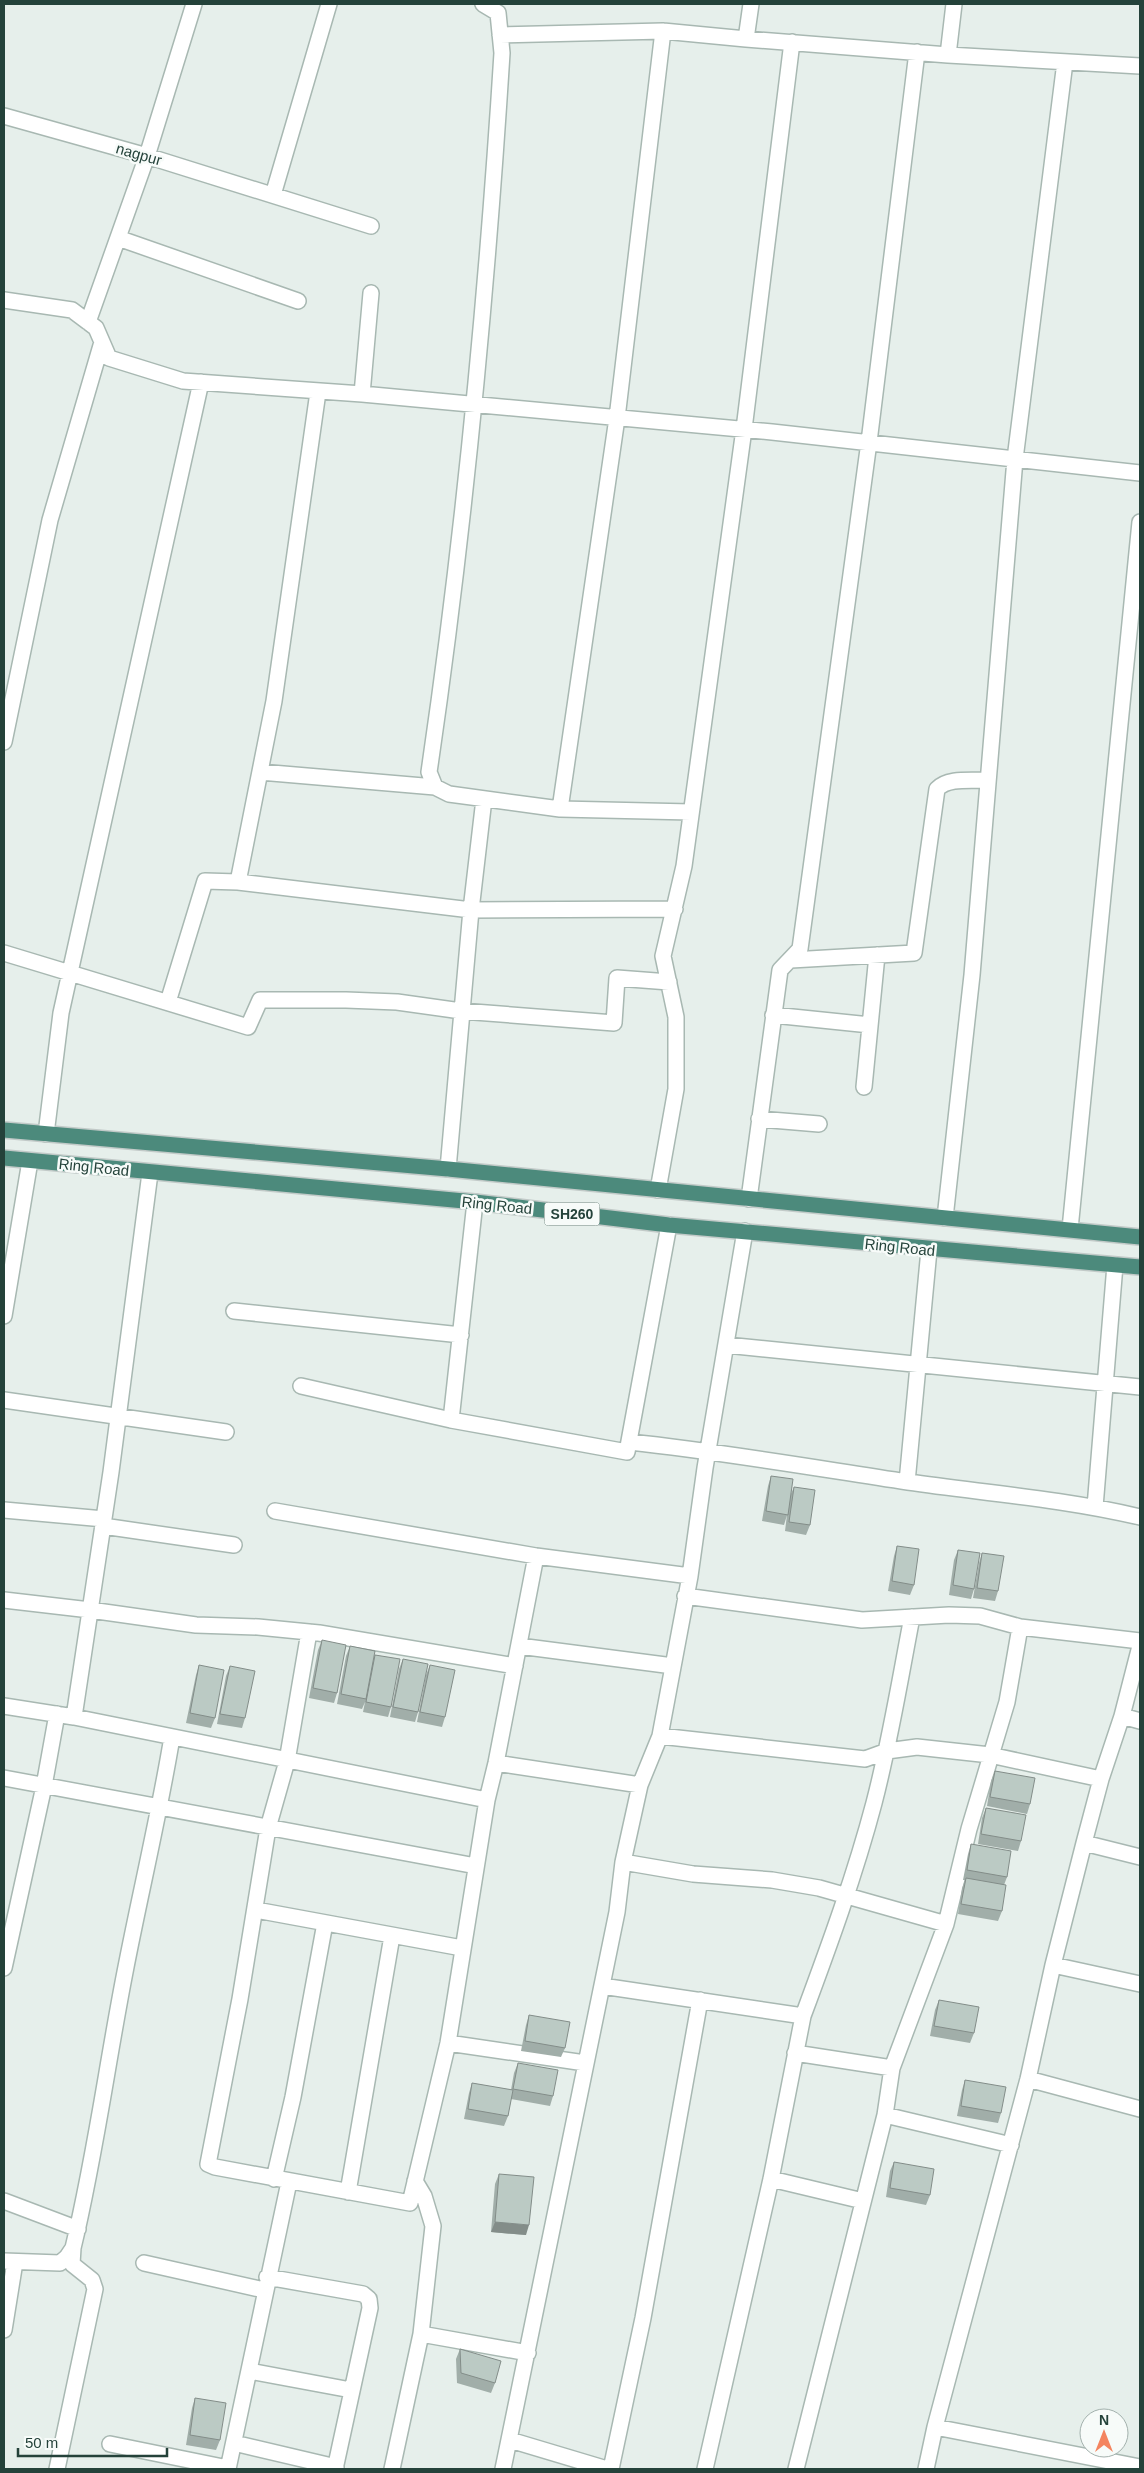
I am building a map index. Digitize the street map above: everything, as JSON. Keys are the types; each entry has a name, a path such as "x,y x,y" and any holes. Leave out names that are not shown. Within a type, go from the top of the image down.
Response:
{"highway":[{"name":"Ring Road","path":"4,1130 448,1169 1140,1237"},
{"name":"Ring Road","path":"4,1158 475,1202 669,1225 929,1250 1140,1267"}],"street":[{"path":"88,322 147,156 194,4"},
{"path":"273,195 329,4"},
{"path":"435,787 429,772 474,406 491,234 502,53 498,13 483,4"},
{"path":"746,39 751,4"},
{"path":"948,55 954,4"},
{"path":"500,35 663,31 948,55 1140,66"},
{"path":"560,809 617,418 663,31"},
{"path":"658,1190 676,1089 676,1017 662,956 684,866 744,429 792,42"},
{"path":"749,1199 780,970 800,949 869,442 917,52"},
{"path":"945,1218 972,975 1015,459 1064,62"},
{"name":"nagpur","path":"4,116 147,156 371,226"},
{"path":"118,238 298,301"},
{"path":"362,394 370,292"},
{"path":"4,300 72,310 96,328 109,358 183,381 362,394 474,406 744,429 1140,473"},
{"path":"4,742 50,520 102,342"},
{"path":"46,1134 61,1013 201,382"},
{"path":"238,882 274,701 318,392"},
{"path":"1070,1229 1140,522"},
{"path":"260,772 435,787 448,794 560,809 690,812"},
{"path":"791,960 914,953 937,789 949,781 987,780"},
{"path":"448,1169 471,910 484,799"},
{"path":"168,1002 205,881 238,882 471,910 674,909"},
{"path":"4,953 248,1026 260,1000 389,1002 462,1011 614,1023 617,978 669,982"},
{"path":"864,1087 877,955"},
{"path":"773,1015 870,1025"},
{"path":"759,1119 818,1124"},
{"path":"4,1316 30,1161"},
{"path":"74,1717 119,1415 150,1173"},
{"path":"451,1420 475,1202"},
{"path":"300,1386 451,1420 627,1452 669,1225"},
{"path":"503,2469 617,1912 623,1862 640,1785 660,1736 690,1576 708,1450 745,1231"},
{"path":"907,1482 929,1250"},
{"path":"1095,1506 1115,1265"},
{"path":"234,1311 461,1335"},
{"path":"726,1344 918,1366 1140,1387"},
{"path":"4,1400 119,1415 226,1432"},
{"path":"630,1442 708,1450 907,1482 1095,1506 1140,1517"},
{"path":"4,1510 104,1522 234,1545"},
{"path":"275,1511 536,1556 690,1576"},
{"path":"309,1632 287,1761 268,1828 256,1910 208,2164 281,2180 410,2203 448,2043 487,1800 496,1764 536,1556"},
{"path":"685,1596 862,1620 949,1615 980,1616 1020,1627 1140,1641"},
{"path":"4,1600 196,1625 258,1627 309,1632 515,1666"},
{"path":"705,2469 771,2179 803,2016 846,1895 874,1804 887,1751 912,1617"},
{"path":"796,2469 885,2115 892,2068 946,1924 969,1829 1007,1702 1020,1627"},
{"path":"519,1646 673,1666"},
{"path":"926,2469 935,2427 1028,2079 1053,1965 1084,1843 1101,1778 1122,1716 1140,1646"},
{"path":"4,1706 74,1717 487,1800"},
{"path":"4,1968 44,1786 57,1714"},
{"path":"1122,1716 1140,1721"},
{"path":"660,1736 865,1759 887,1751 917,1747 990,1755 1101,1778"},
{"path":"57,2469 95,2289 92,2280 72,2264 73,2248 124,1973 160,1808 172,1738"},
{"path":"496,1764 640,1785"},
{"path":"4,1778 476,1866"},
{"path":"1084,1843 1140,1858"},
{"path":"623,1862 693,1874 772,1880 846,1895 946,1924"},
{"path":"256,1910 462,1948"},
{"path":"110,2444 228,2469 266,2283 294,2088 325,1923"},
{"path":"348,2192 392,1936"},
{"path":"1053,1965 1140,1984"},
{"path":"602,1986 803,2016"},
{"path":"611,2469 643,2318 700,2000"},
{"path":"448,2043 585,2063"},
{"path":"795,2052 892,2068"},
{"path":"1028,2079 1140,2110"},
{"path":"885,2115 1011,2145"},
{"path":"771,2179 863,2201"},
{"path":"392,2469 421,2334 432,2226 424,2196 415,2181"},
{"path":"4,2201 78,2229"},
{"path":"4,2330 9,2262 60,2263 68,2257 73,2248"},
{"path":"144,2263 266,2283 362,2294 369,2299 370,2308 351,2390 336,2468 234,2442"},
{"path":"421,2334 528,2354"},
{"path":"249,2371 351,2390"},
{"path":"935,2427 1140,2467"},
{"path":"510,2440 607,2469"}],"building":[{"path":"771,1476 793,1479 788,1515 766,1511"},
{"path":"794,1487 815,1490 810,1525 789,1522"},
{"path":"897,1546 919,1549 914,1585 892,1581"},
{"path":"958,1550 980,1553 974,1589 953,1585"},
{"path":"982,1553 1004,1556 998,1591 977,1588"},
{"path":"322,1640 346,1645 337,1693 313,1688"},
{"path":"350,1646 375,1651 366,1699 341,1694"},
{"path":"375,1655 400,1659 391,1707 366,1702"},
{"path":"403,1659 428,1664 418,1712 393,1707"},
{"path":"199,1665 224,1670 215,1718 190,1713"},
{"path":"430,1665 455,1670 445,1717 420,1712"},
{"path":"230,1666 255,1671 245,1718 220,1714"},
{"path":"995,1771 1035,1778 1030,1804 990,1797"},
{"path":"986,1808 1026,1815 1021,1841 981,1834"},
{"path":"971,1844 1011,1851 1007,1877 967,1870"},
{"path":"966,1878 1006,1885 1002,1911 961,1904"},
{"path":"939,2000 979,2007 974,2033 934,2026"},
{"path":"529,2015 570,2022 565,2048 525,2041"},
{"path":"518,2063 558,2070 553,2096 513,2089"},
{"path":"965,2080 1006,2087 1001,2113 961,2106"},
{"path":"472,2083 513,2090 508,2116 468,2109"},
{"path":"894,2162 934,2169 930,2195 890,2188"},
{"path":"499,2174 534,2177 529,2225 495,2222"},
{"path":"460,2349 501,2361 495,2383 461,2373"},
{"path":"195,2398 226,2403 220,2440 190,2435"}]}
